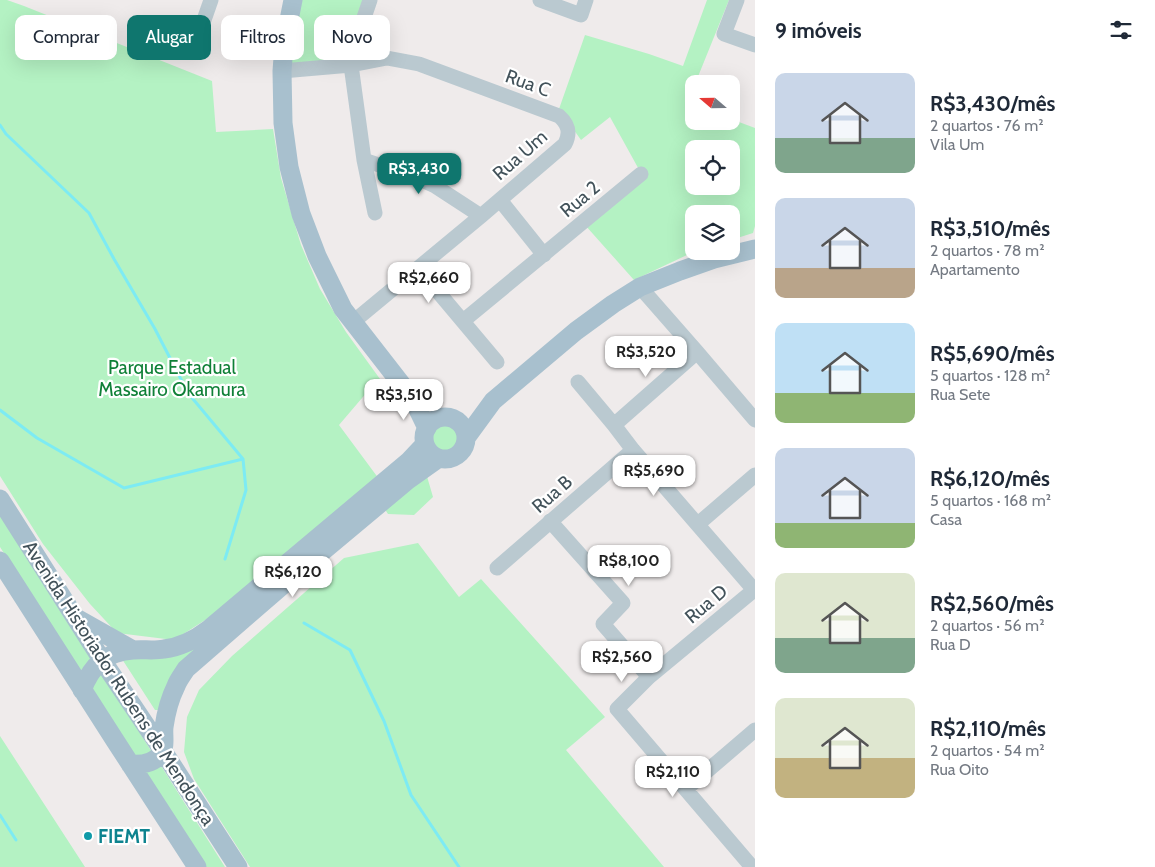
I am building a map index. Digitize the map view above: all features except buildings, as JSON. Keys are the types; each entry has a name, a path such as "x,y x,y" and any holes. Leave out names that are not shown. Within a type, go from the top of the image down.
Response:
{"main road":[{"path":"293,0 284,45 282,71 283,123 289,167 301,214 317,256 343,309 413,399 426,436 428,450 432,455 439,458 450,459 460,454 466,438 463,426 458,421 413,399"},
{"path":"466,438 493,401 576,331 614,304 640,288 680,270 755,249"},
{"path":"130,764 141,765 150,763 163,751 164,728 168,708 176,685 186,669 294,566 409,461 426,436 430,423 436,419 450,417 493,401"},
{"path":"82,690 93,669 102,660 116,652 164,649 182,645 197,638 439,458"},
{"name":"Avenida Historiador Rubens de Mendonça","path":"0,499 102,660 238,867"},
{"name":"Avenida Historiador Rubens de Mendonça","path":"0,561 197,867"},
{"path":"77,618 133,650"}],"street":[{"path":"206,15 211,0"},
{"path":"370,0 356,41 351,65 364,160 375,213"},
{"path":"540,0 581,15 586,0"},
{"path":"737,0 724,34 755,45"},
{"name":"Rua C","path":"282,71 351,65 387,58 419,64 559,116 565,121 569,129"},
{"name":"Rua Um","path":"353,322 565,144 569,129"},
{"path":"364,160 434,186 481,216"},
{"name":"Rua 2","path":"464,321 641,174"},
{"path":"500,200 544,255"},
{"path":"418,268 497,362"},
{"path":"640,288 698,352 755,420"},
{"path":"614,425 698,352"},
{"path":"578,382 633,450 755,590"},
{"name":"Rua B","path":"497,568 633,450"},
{"path":"698,524 755,475"},
{"path":"550,521 623,603 603,624 649,677"},
{"name":"Rua D","path":"686,789 617,709 649,677 755,590"},
{"path":"752,867 686,789 755,730"}],"green space":[{"name":"Parque Estadual Massairo Okamura","path":"0,0 7,0 47,15 15,15 15,60 117,60 117,43 127,47 127,60 159,60 212,81 216,132 273,129 281,178 301,245 320,289 346,332 380,379 339,425 379,479 213,615 174,640 117,633 90,604 43,544 0,476"},
{"path":"301,0 366,0 360,15 314,15 314,60 342,61 287,64 288,60 304,60 304,15 298,15"},
{"path":"707,0 729,0 699,75 685,75 685,130 740,130 740,122 755,128 755,226 753,233 740,237 740,205 685,205 685,256 634,280 585,225 642,175 610,117 581,140 559,109 585,35 683,66"},
{"path":"444,423 455,427 459,438 455,449 444,453 433,449 429,438 433,427"},
{"path":"426,473 433,497 414,515 388,514 385,507"},
{"path":"0,515 94,661 80,672 0,547"},
{"path":"418,543 459,597 481,579 605,717 566,750 664,867 250,867 194,779 184,752 187,717 199,690 232,656 344,558"},
{"path":"201,640 159,710 155,710 122,659"},
{"path":"99,668 155,757 138,761 89,685"},
{"path":"0,736 85,867 0,867"},
{"path":"158,761 225,867 205,867 143,771"}],"waterway":[{"path":"0,125 6,134 89,213 155,329 188,393 243,459"},
{"path":"0,410 37,438 124,488 243,459 246,490 225,559"},
{"path":"304,623 350,650 384,721 411,795 459,867"},
{"path":"0,815 16,840"}],"place":[{"name":"FIEMT","path":"88,836"}]}
